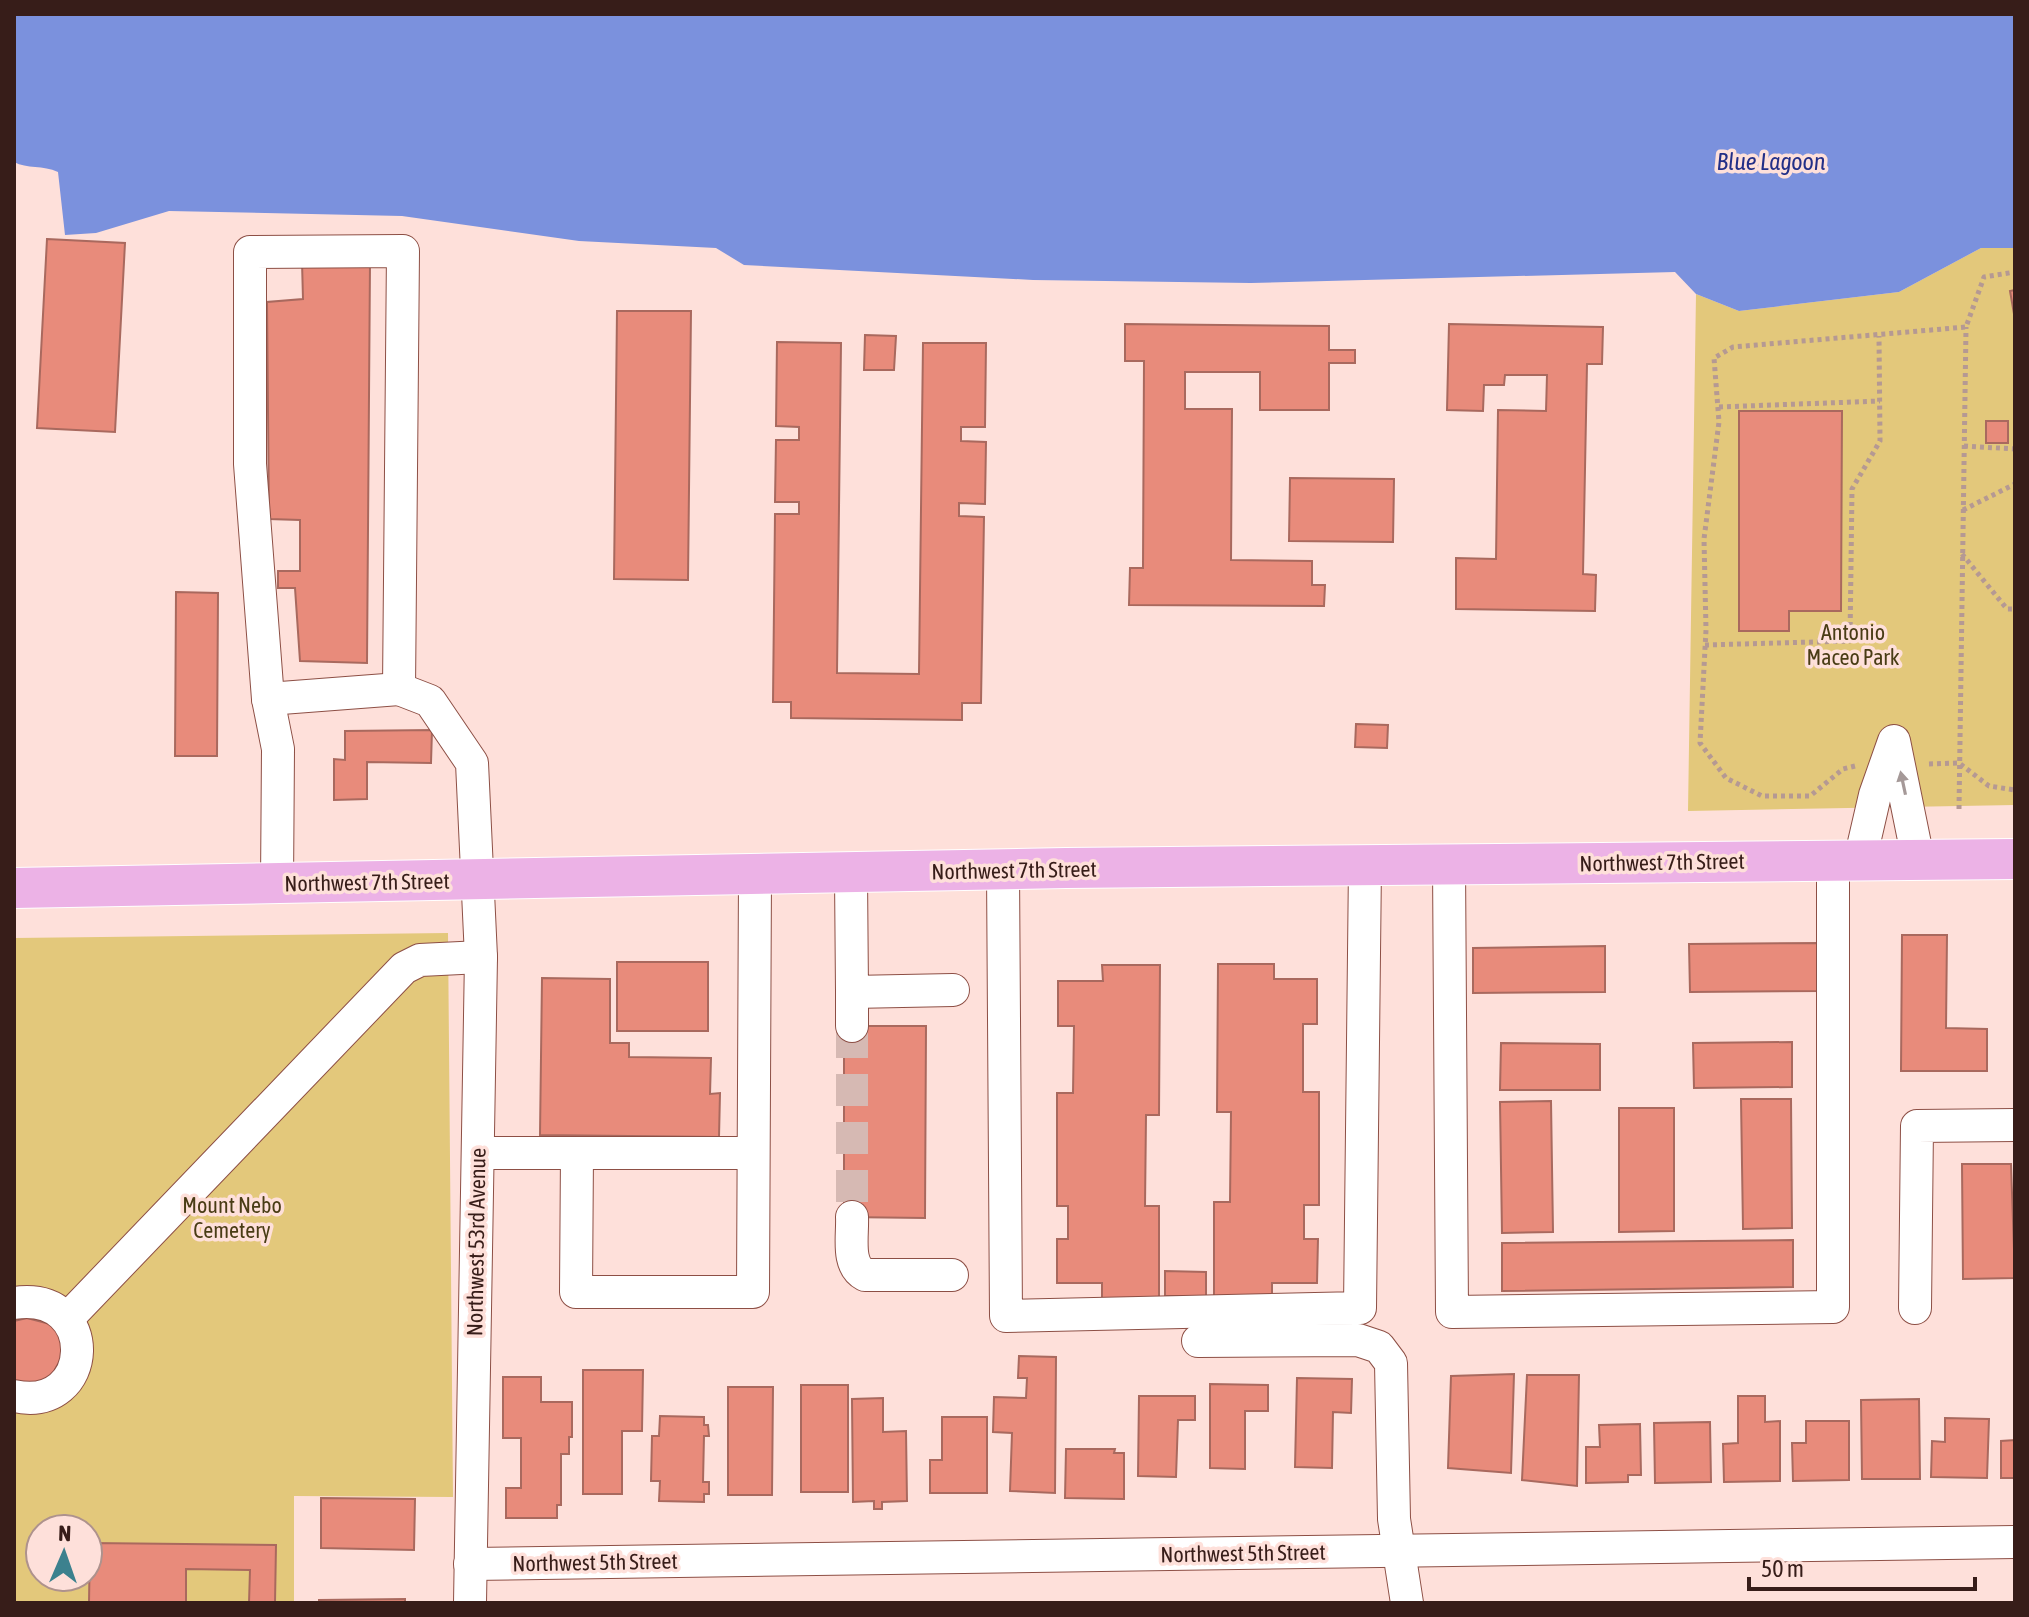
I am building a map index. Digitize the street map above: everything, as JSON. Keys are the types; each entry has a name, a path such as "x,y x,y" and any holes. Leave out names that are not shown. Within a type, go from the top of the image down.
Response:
{"main road":[{"name":"Northwest 7th Street","path":"14,888 1003,870 2015,859"}],"street":[{"path":"268,699 399,689 403,251 250,252 250,464 268,699 278,749 277,884"},
{"name":"Northwest 53rd Avenue","path":"399,689 430,701 472,763 481,957 470,1603"},
{"path":"1892,766 1918,859"},
{"path":"1449,864 1452,1312 1833,1307 1846,860 1892,766"},
{"path":"1003,870 1006,1316 1360,1308 1365,865"},
{"path":"851,875 852,1026"},
{"path":"577,1153 576,1292 753,1292 751,1153 755,876"},
{"path":"67,1319 404,968 420,960 481,957"},
{"path":"852,992 953,990"},
{"path":"1915,1308 1917,1126 2015,1125"},
{"path":"478,1153 751,1153"},
{"path":"852,1217 853,1264 858,1271 865,1275 952,1275"},
{"path":"14,1303 43,1303 67,1319 78,1349 76,1365 57,1390 42,1397 14,1396"},
{"path":"1198,1341 1358,1340 1379,1347 1391,1363 1393,1504 1407,1603"},
{"name":"Northwest 5th Street","path":"470,1564 2015,1542"}],"path":[{"path":"1959,809 1966,327 1984,277 2015,272"},
{"path":"1966,327 1733,347 1714,358 1719,407 1704,539 1705,645 1700,743 1735,786 1762,796 1810,796 1849,766 1959,763 1989,786 2015,790"},
{"path":"1705,645 1850,641 1852,489 1880,441 1879,336"},
{"path":"1719,407 1880,401"},
{"path":"1964,446 2015,449"},
{"path":"1962,511 2015,484"},
{"path":"1962,553 2007,609 2015,609"}],"green space":[{"name":"Antonio Maceo Park","path":"1981,248 2015,248 2015,805 1688,811 1696,294 1739,311 1899,292"},
{"name":"Mount Nebo Cemetery","path":"448,933 453,1497 294,1496 294,1603 14,1603 14,938"}],"water":[{"name":"Blue Lagoon","path":"14,14 2015,14 2015,248 1981,248 1899,292 1739,311 1696,294 1675,272 1251,283 1033,280 744,265 716,248 579,241 402,216 169,211 96,233 65,235 58,172 14,162"}],"building":[{"path":"47,239 125,243 115,432 37,428"},
{"path":"302,262 370,262 367,663 300,661 295,588 278,588 278,571 300,571 300,520 269,519 267,302 303,299"},
{"path":"2015,290 2015,313 2014,314 2010,291"},
{"path":"617,311 691,311 688,580 614,579"},
{"path":"1125,324 1329,326 1329,350 1355,350 1355,363 1329,363 1329,410 1260,410 1260,372 1185,372 1185,409 1232,409 1231,560 1312,561 1312,585 1325,585 1324,606 1129,605 1130,568 1143,568 1144,361 1125,361"},
{"path":"1449,324 1603,327 1602,364 1587,364 1583,574 1596,575 1595,611 1456,609 1456,558 1496,559 1498,410 1546,411 1547,375 1505,375 1504,385 1484,385 1483,411 1447,410"},
{"path":"865,335 896,336 894,370 864,370"},
{"path":"777,342 841,343 837,673 919,674 923,343 986,343 985,427 961,427 961,441 986,442 985,504 959,503 959,516 984,517 981,703 962,703 962,720 791,718 791,702 773,702 775,514 799,514 799,502 775,502 776,440 799,440 799,427 776,426"},
{"path":"1739,411 1842,411 1841,611 1789,611 1789,631 1739,631"},
{"path":"1986,421 2008,421 2008,443 1986,443"},
{"path":"1290,478 1394,479 1393,542 1289,541"},
{"path":"176,592 218,593 217,756 175,756"},
{"path":"1356,724 1388,725 1387,748 1355,747"},
{"path":"432,730 431,763 367,762 367,799 334,800 334,759 345,760 345,731"},
{"path":"1902,935 1947,935 1946,1028 1987,1029 1987,1071 1901,1071"},
{"path":"1821,943 1822,991 1690,992 1689,944"},
{"path":"1605,946 1605,992 1473,993 1473,948"},
{"path":"617,962 708,962 708,1031 617,1031"},
{"path":"1218,964 1274,964 1274,979 1317,979 1317,1024 1303,1024 1303,1092 1319,1092 1319,1205 1304,1205 1304,1239 1318,1239 1317,1283 1272,1283 1272,1297 1214,1296 1214,1202 1230,1202 1231,1112 1217,1112"},
{"path":"1102,965 1160,965 1159,1115 1146,1115 1145,1206 1159,1206 1159,1299 1102,1299 1102,1283 1057,1283 1057,1239 1068,1239 1068,1206 1057,1206 1057,1093 1073,1093 1074,1026 1058,1026 1058,981 1103,981"},
{"path":"542,978 610,979 610,1043 629,1043 629,1057 711,1058 710,1094 720,1093 719,1137 540,1135"},
{"path":"844,1026 926,1026 925,1218 844,1217"},
{"path":"1792,1042 1792,1087 1694,1088 1693,1043"},
{"path":"1501,1043 1600,1044 1600,1090 1500,1090"},
{"path":"1741,1099 1791,1099 1792,1228 1743,1229"},
{"path":"1551,1101 1553,1232 1502,1233 1500,1102"},
{"path":"1619,1108 1674,1108 1674,1231 1619,1232"},
{"path":"1962,1164 2011,1164 2015,1278 1963,1279"},
{"path":"1793,1240 1793,1287 1502,1291 1502,1243"},
{"path":"1165,1271 1206,1272 1206,1296 1165,1296"},
{"path":"27,1318 50,1324 58,1332 64,1354 47,1383 14,1385 14,1321"},
{"path":"1019,1356 1056,1357 1055,1493 1010,1491 1012,1433 993,1432 994,1397 1026,1398 1027,1378 1018,1378"},
{"path":"583,1370 643,1370 642,1431 622,1431 622,1494 583,1494"},
{"path":"1514,1374 1511,1473 1448,1468 1451,1376"},
{"path":"1527,1375 1579,1375 1577,1486 1522,1480"},
{"path":"503,1377 541,1377 541,1402 572,1402 572,1437 569,1437 569,1454 561,1454 561,1505 557,1505 557,1518 506,1518 506,1488 521,1488 521,1438 503,1438"},
{"path":"1297,1378 1352,1379 1351,1413 1333,1412 1332,1468 1295,1467"},
{"path":"1210,1384 1268,1385 1268,1411 1245,1411 1245,1469 1210,1468"},
{"path":"801,1385 848,1385 848,1492 801,1492"},
{"path":"728,1387 773,1387 772,1495 728,1495"},
{"path":"1139,1396 1195,1396 1195,1420 1178,1420 1176,1477 1138,1476"},
{"path":"1738,1396 1765,1396 1765,1422 1780,1421 1780,1481 1724,1482 1723,1444 1738,1443"},
{"path":"883,1398 883,1432 906,1431 907,1501 882,1502 882,1509 874,1509 874,1501 853,1502 852,1399"},
{"path":"1919,1399 1920,1479 1862,1479 1861,1400"},
{"path":"660,1416 704,1417 709,1436 704,1436 703,1482 709,1482 709,1494 704,1494 704,1502 659,1501 660,1481 651,1481 652,1436 659,1436"},
{"path":"942,1417 987,1417 987,1493 930,1493 930,1460 942,1460"},
{"path":"1945,1418 1989,1419 1987,1478 1931,1477 1932,1441 1945,1442"},
{"path":"1806,1421 1849,1421 1849,1480 1793,1481 1792,1443 1806,1443"},
{"path":"1710,1422 1711,1482 1655,1483 1654,1423"},
{"path":"1640,1424 1641,1475 1628,1475 1628,1482 1586,1483 1586,1447 1600,1447 1599,1425"},
{"path":"2015,1440 2015,1478 2001,1478 2001,1441"},
{"path":"1066,1449 1115,1449 1114,1453 1124,1453 1124,1499 1065,1498"},
{"path":"321,1498 415,1499 414,1550 321,1548"},
{"path":"104,1543 276,1545 275,1603 249,1603 250,1570 186,1569 186,1603 89,1603 89,1593 104,1593"},
{"path":"405,1599 405,1603 319,1603 319,1600"}],"tunnel":[{"path":"852,1026 852,1217"}]}
